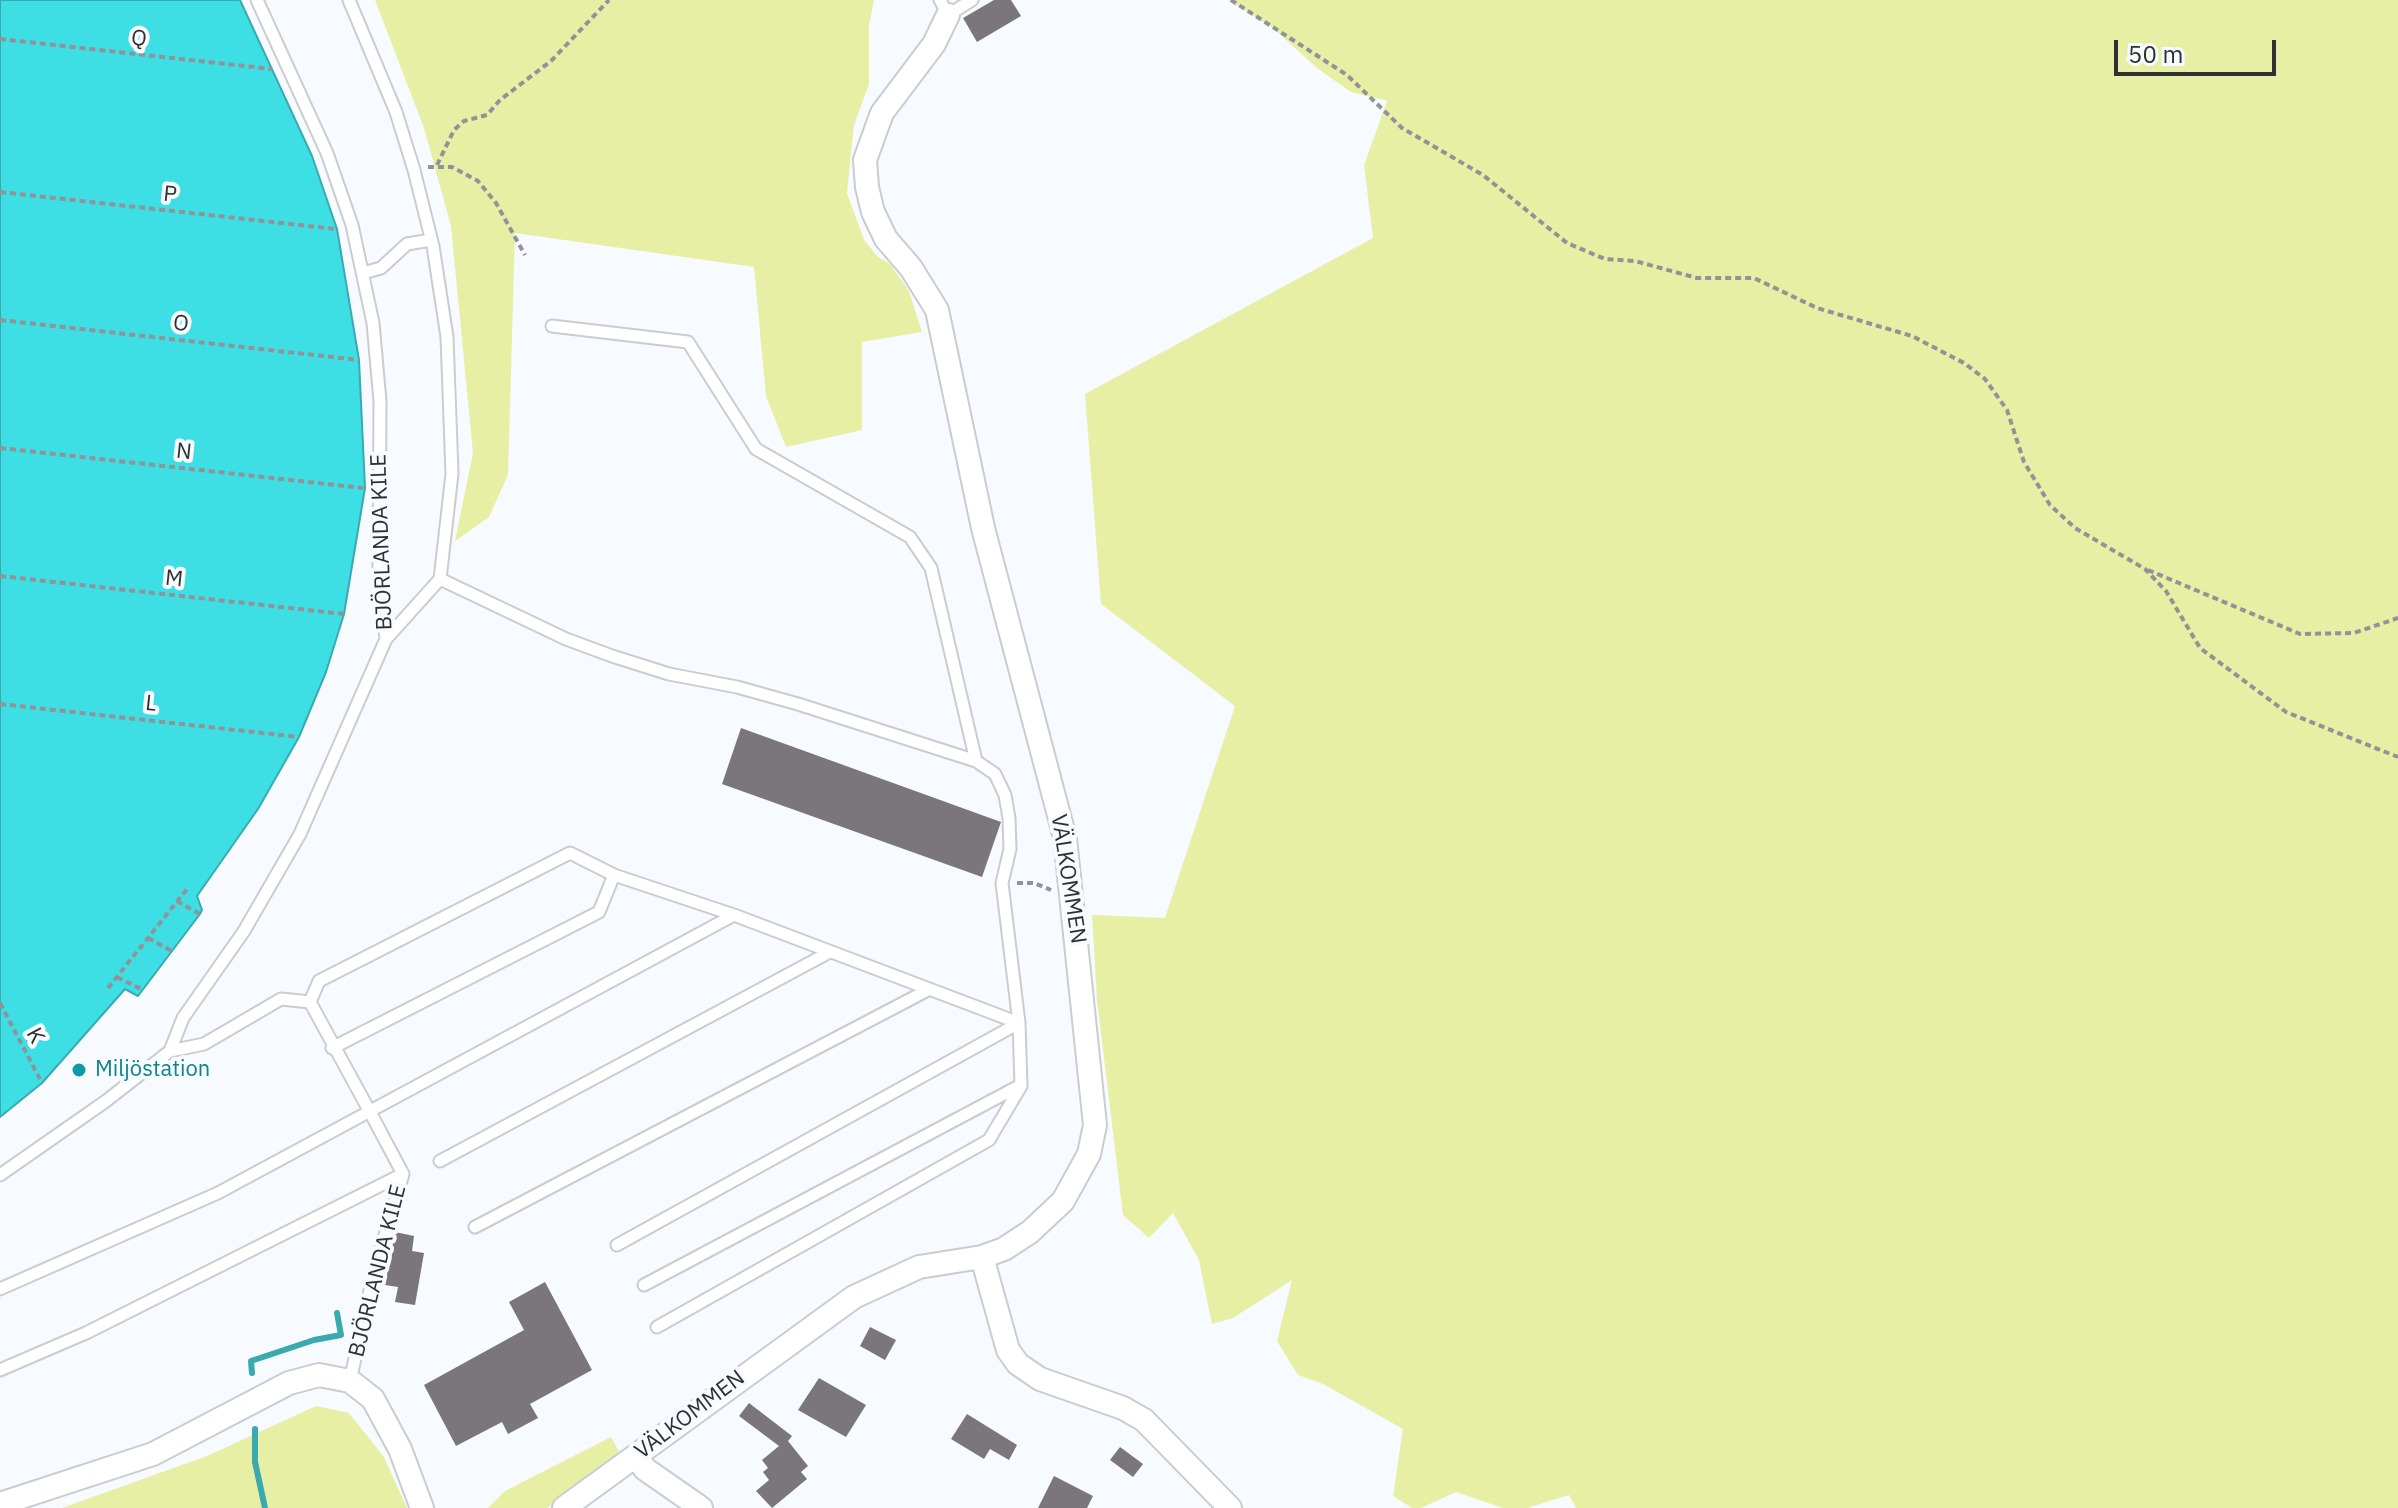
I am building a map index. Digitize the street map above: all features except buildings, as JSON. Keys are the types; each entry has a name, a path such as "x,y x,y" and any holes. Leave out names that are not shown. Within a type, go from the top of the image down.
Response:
{"street":[{"name":"VÄLKOMMEN","path":"564,1508 854,1297 919,1267 982,1257 1004,1249 1030,1232 1063,1201 1089,1154 1095,1125 1065,838 1032,725 983,528 937,310 918,278 886,239 873,212 867,187 865,160 882,113 934,44 944,7"},
{"path":"982,1257 1008,1350 1018,1364 1040,1379 1123,1408 1144,1420 1230,1508"},
{"name":"BJÖRLANDA KILE","path":"0,1504 153,1454 289,1383 319,1375 350,1381 373,1399 384,1417 422,1508"},
{"path":"636,1456 645,1469 701,1508"}],"lane":[{"name":"BJÖRLANDA KILE","path":"170,1051 183,1018 244,931 300,834 386,639 379,575 380,401 373,323 363,273 352,225 327,153 257,0"},
{"path":"349,0 396,112 414,170 431,240 447,337 452,474 440,579 386,639"},
{"path":"944,7 972,0"},
{"path":"363,273 381,268 407,244 431,240"},
{"path":"552,326 688,342 756,449 910,537 931,568 976,761"},
{"path":"440,579 566,639 612,656 669,674 737,687 798,704 976,761 995,774 1005,795 1010,849 1002,883 1019,1023 1021,1085 989,1140 657,1327"},
{"path":"310,1002 319,981 570,853 614,875 734,915 926,991 1019,1023"},
{"path":"332,1048 599,912 614,875"},
{"path":"0,1289 218,1193 734,915"},
{"path":"440,1161 828,953"},
{"path":"475,1227 926,991"},
{"name":"BJÖRLANDA KILE","path":"0,1175 106,1101 170,1051 204,1044 281,999 310,1002 332,1048 403,1174 374,1272 350,1381"},
{"path":"617,1245 1019,1023"},
{"path":"644,1285 1021,1085"},
{"path":"0,1370 86,1333 403,1174"}],"path":[{"path":"437,165 454,130 464,121 487,115 500,100 551,61 609,0"},
{"path":"1231,0 1347,75 1402,128 1483,175 1567,243 1605,259 1635,261 1697,278 1754,278 1817,308 1912,336 1964,363 1985,379 2007,410 2024,462 2050,505 2075,528 2145,569 2300,634 2354,633 2398,618"},
{"name":"Q","path":"0,39 275,70"},
{"path":"414,170 437,165 452,167 478,181 496,203 525,255"},
{"name":"P","path":"0,192 337,229"},
{"name":"O","path":"0,320 359,360"},
{"name":"N","path":"0,448 365,488"},
{"path":"2145,569 2166,591 2200,648 2286,712 2398,757"},
{"name":"M","path":"0,576 344,614"},
{"name":"L","path":"0,704 299,737"},
{"path":"1002,883 1034,883 1056,892 1072,884"},
{"path":"108,988 187,889"},
{"path":"177,901 200,914"},
{"path":"148,938 172,951"},
{"path":"117,977 143,990"},
{"name":"K","path":"0,1003 42,1083"}],"green space":[{"path":"375,0 874,0 869,25 869,84 854,125 847,193 864,240 878,257 890,264 909,291 922,332 862,342 862,430 786,447 766,396 754,267 515,233 508,475 489,517 455,541 473,453 451,226 424,128"},
{"path":"1228,0 2398,0 2398,1508 1576,1508 1569,1495 1527,1508 1503,1508 1456,1492 1421,1508 1412,1508 1393,1496 1403,1429 1323,1384 1298,1375 1277,1341 1292,1280 1233,1318 1212,1324 1199,1260 1173,1213 1149,1238 1123,1215 1097,1000 1092,915 1165,918 1235,706 1101,604 1085,394 1373,238 1364,165 1387,101 1351,92 1317,68 1273,28"},
{"path":"316,1406 349,1413 384,1457 407,1508 62,1508 207,1456"},
{"path":"611,1437 621,1455 547,1508 488,1508 505,1491"}],"water":[{"path":"0,0 240,0 312,156 337,229 359,360 365,488 344,614 326,672 299,737 258,809 197,896 202,910 200,914 138,996 125,989 42,1083 0,1117"}],"waterway":[{"path":"252,1373 251,1361 314,1340 341,1335 337,1313"},
{"path":"255,1429 255,1462 265,1508"}],"place":[{"name":"Miljöstation","path":"79,1070"}]}
